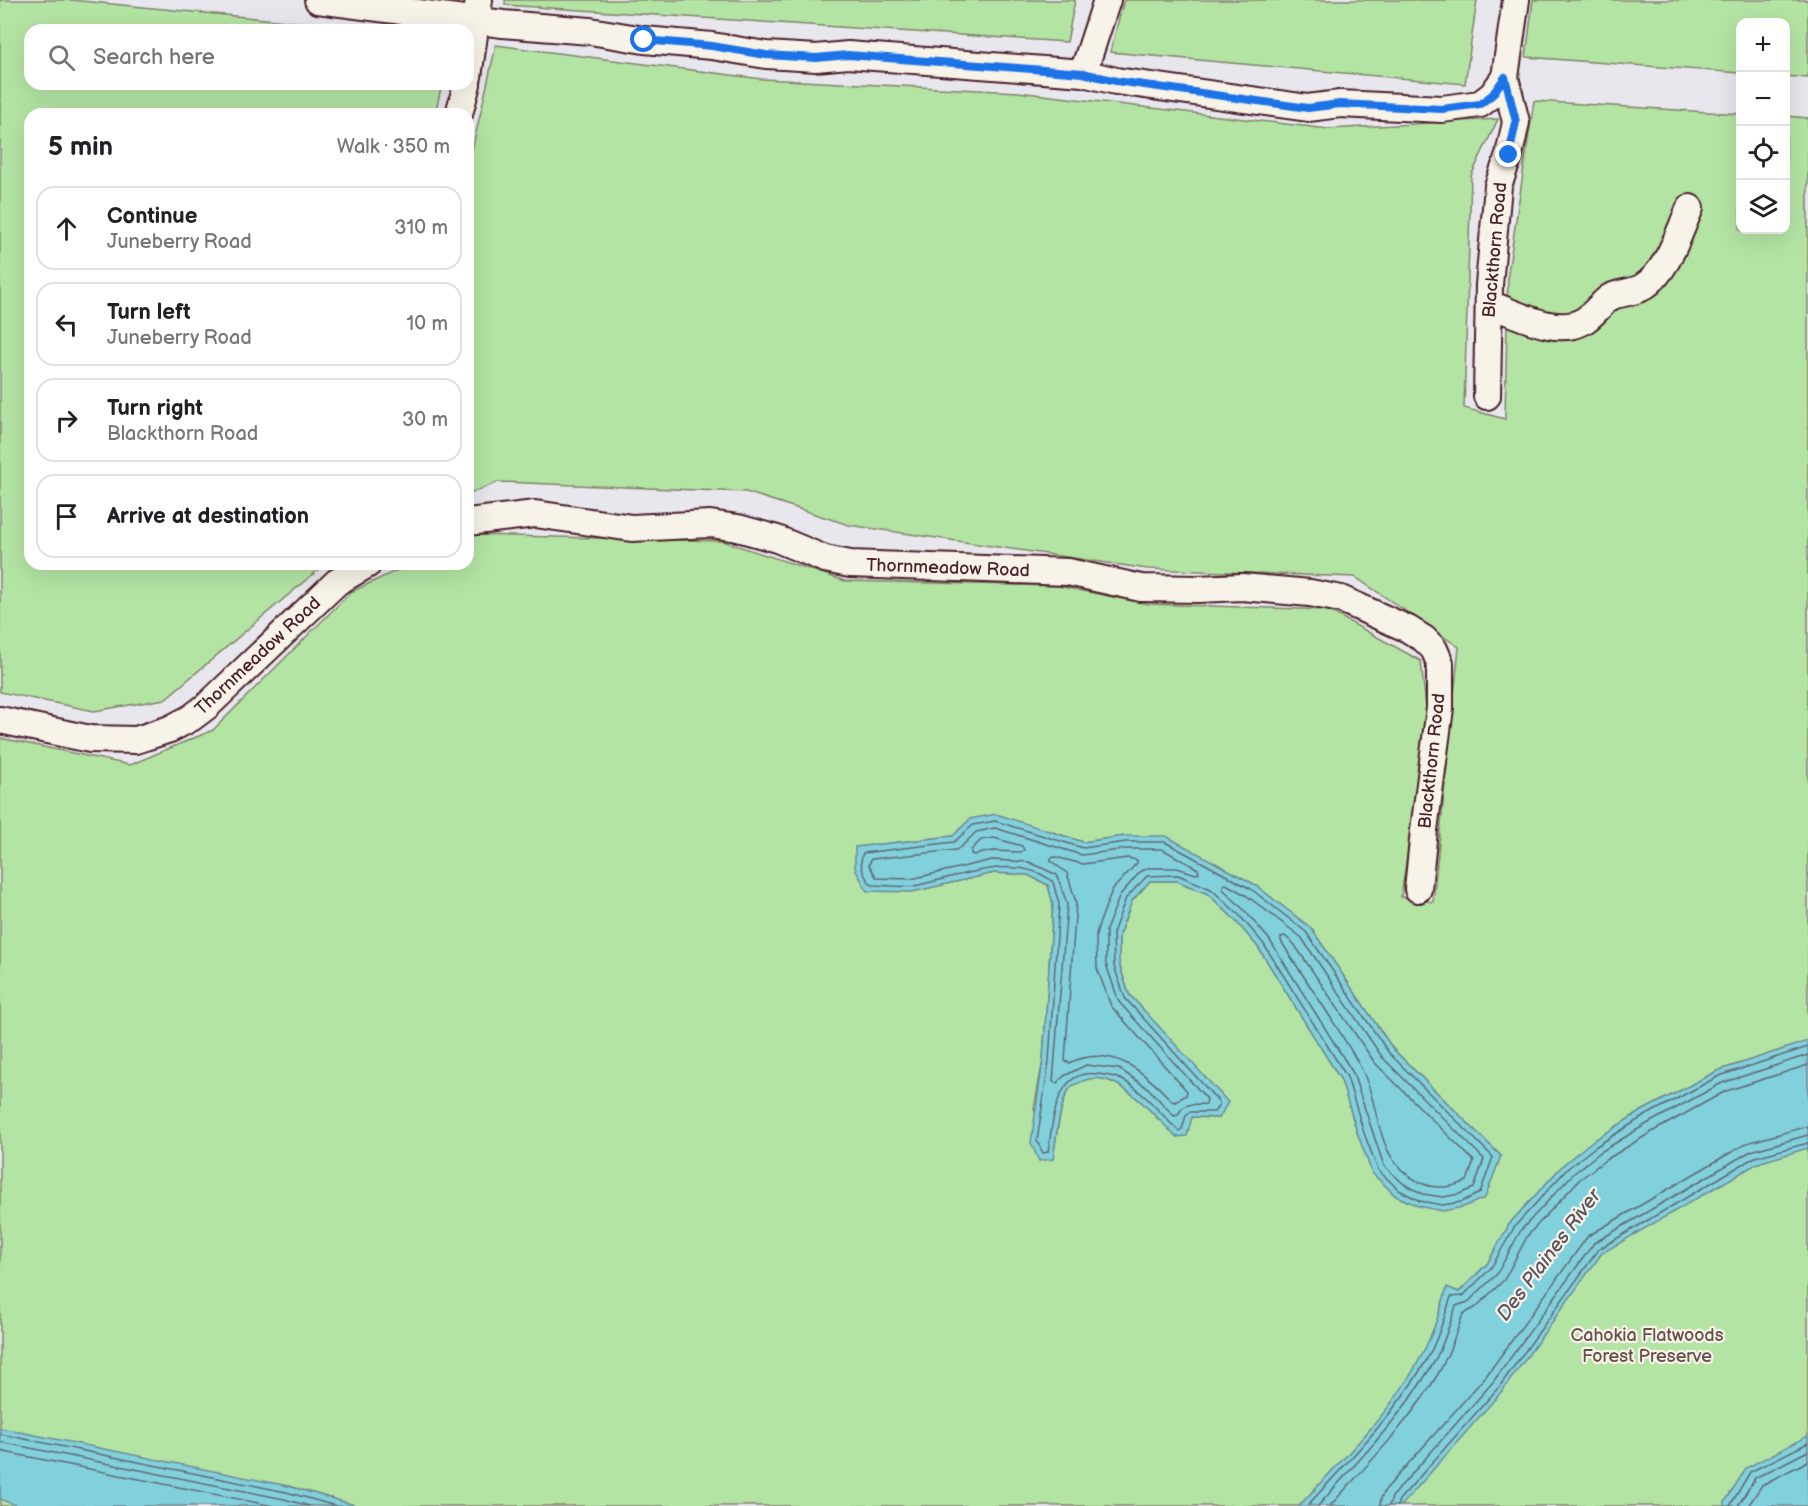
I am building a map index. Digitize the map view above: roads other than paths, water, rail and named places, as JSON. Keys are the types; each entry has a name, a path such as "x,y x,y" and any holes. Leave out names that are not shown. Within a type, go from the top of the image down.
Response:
{"street":[{"path":"318,0 478,10 644,40 712,46 766,55 816,58 848,55 1083,73 1116,81 1308,108 1340,104 1442,109 1480,104 1492,95 1505,77"},
{"path":"1083,73 1107,0"},
{"name":"Blackthorn Road","path":"1487,396 1489,304 1498,186 1509,155 1516,122 1505,77 1516,0"},
{"path":"474,37 478,10"},
{"path":"461,108 465,90"},
{"path":"1489,304 1543,324 1559,327 1571,327 1584,321 1610,297 1634,292 1656,276 1690,208"},
{"name":"Thornmeadow Road","path":"474,521 535,514 632,528 710,524 738,528 777,539 825,559 850,564 1068,572 1141,588 1198,590 1242,587 1310,593 1341,599 1408,629 1424,639"},
{"name":"Thornmeadow Road","path":"0,720 90,739 136,740 170,729 207,706 343,573"},
{"name":"Blackthorn Road","path":"1419,889 1424,830 1440,708 1440,663 1434,649 1424,639"}],"water":[{"path":"996,814 1083,842 1125,836 1166,836 1254,884 1311,928 1393,1049 1501,1156 1485,1198 1463,1207 1443,1211 1418,1206 1396,1196 1372,1173 1341,1080 1258,947 1208,894 1177,881 1150,881 1132,901 1119,935 1119,964 1129,994 1228,1102 1219,1118 1192,1117 1187,1136 1176,1137 1122,1087 1096,1078 1083,1081 1071,1087 1067,1093 1059,1121 1053,1159 1039,1161 1031,1143 1043,1060 1053,904 1048,885 1028,875 994,873 912,892 867,891 855,868 855,847 953,836 970,819"},
{"name":"Des Plaines River","path":"1808,1041 1808,1148 1758,1163 1602,1253 1503,1390 1401,1506 1299,1506 1380,1418 1407,1380 1432,1334 1447,1287 1459,1292 1487,1264 1510,1223 1564,1164 1591,1142 1638,1113 1717,1071"},
{"path":"0,1428 288,1486 358,1506 18,1506 0,1499"},
{"path":"1808,1436 1808,1506 1725,1506 1725,1502 1746,1468"}],"park label":[{"name":"Cahokia Flatwoods Forest Preserve","path":"1647,1345"}]}
